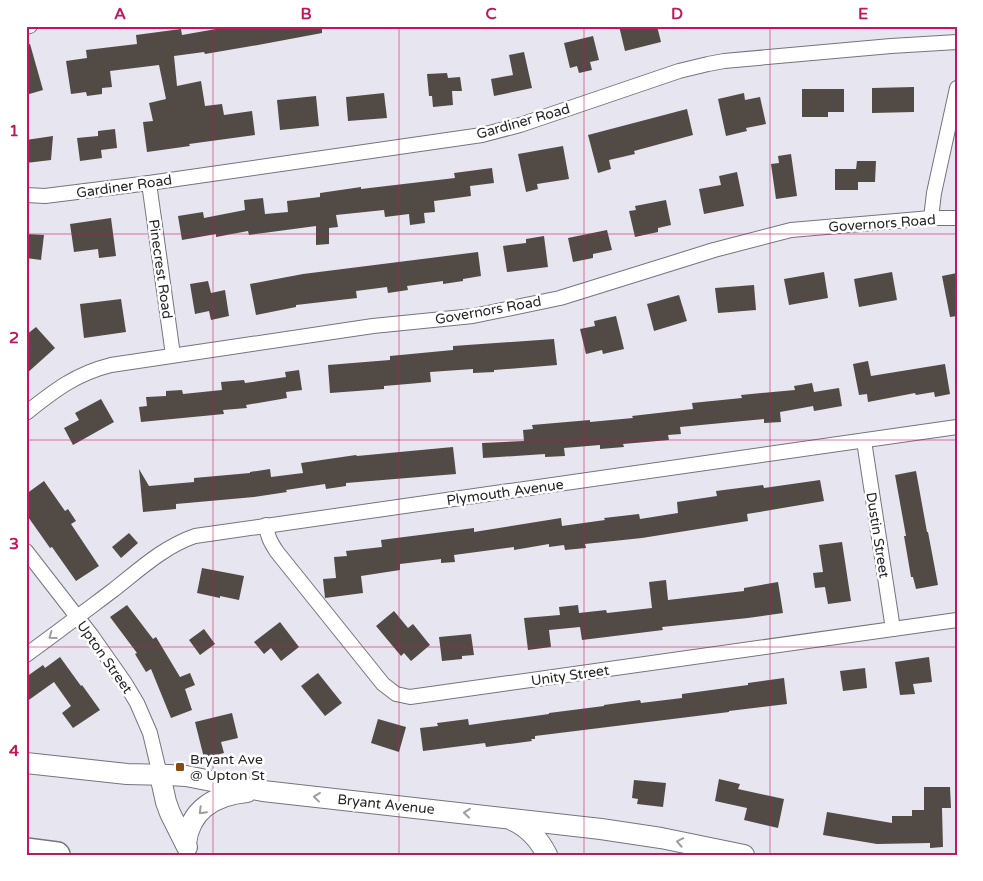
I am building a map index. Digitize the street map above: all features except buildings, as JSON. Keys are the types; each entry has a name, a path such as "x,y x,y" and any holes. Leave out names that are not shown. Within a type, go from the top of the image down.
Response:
{"highway":[{"path":"26,851 57,855"}],"main road":[{"name":"Bryant Avenue","path":"26,763 127,774 186,776 262,791 631,833 744,855"},
{"path":"160,774 166,802 187,849"},
{"path":"187,849 188,829 192,821 213,801 234,793 262,791"},
{"path":"503,817 526,828 534,835 547,855"}],"street":[{"path":"26,27 30,26"},
{"name":"Gardiner Road","path":"26,195 45,196 149,183 495,132 679,71 708,64 891,46 957,42"},
{"path":"931,218 934,193 957,88"},
{"name":"Pinecrest Road","path":"149,183 173,356"},
{"name":"Governors Road","path":"26,413 64,385 98,368 373,326 473,316 560,298 714,250 791,230 931,218 957,218"},
{"name":"Plymouth Avenue","path":"26,655 159,554 183,540 195,536 957,427"},
{"name":"Dustin Street","path":"864,441 893,629"},
{"name":"Unity Street","path":"266,525 269,540 277,552 383,684 396,694 410,698 957,620"},
{"name":"Upton Street","path":"26,551 78,617 126,683 150,733 160,774"}],"place":[{"name":"Bryant Ave @ Upton St","path":"180,767"}]}
